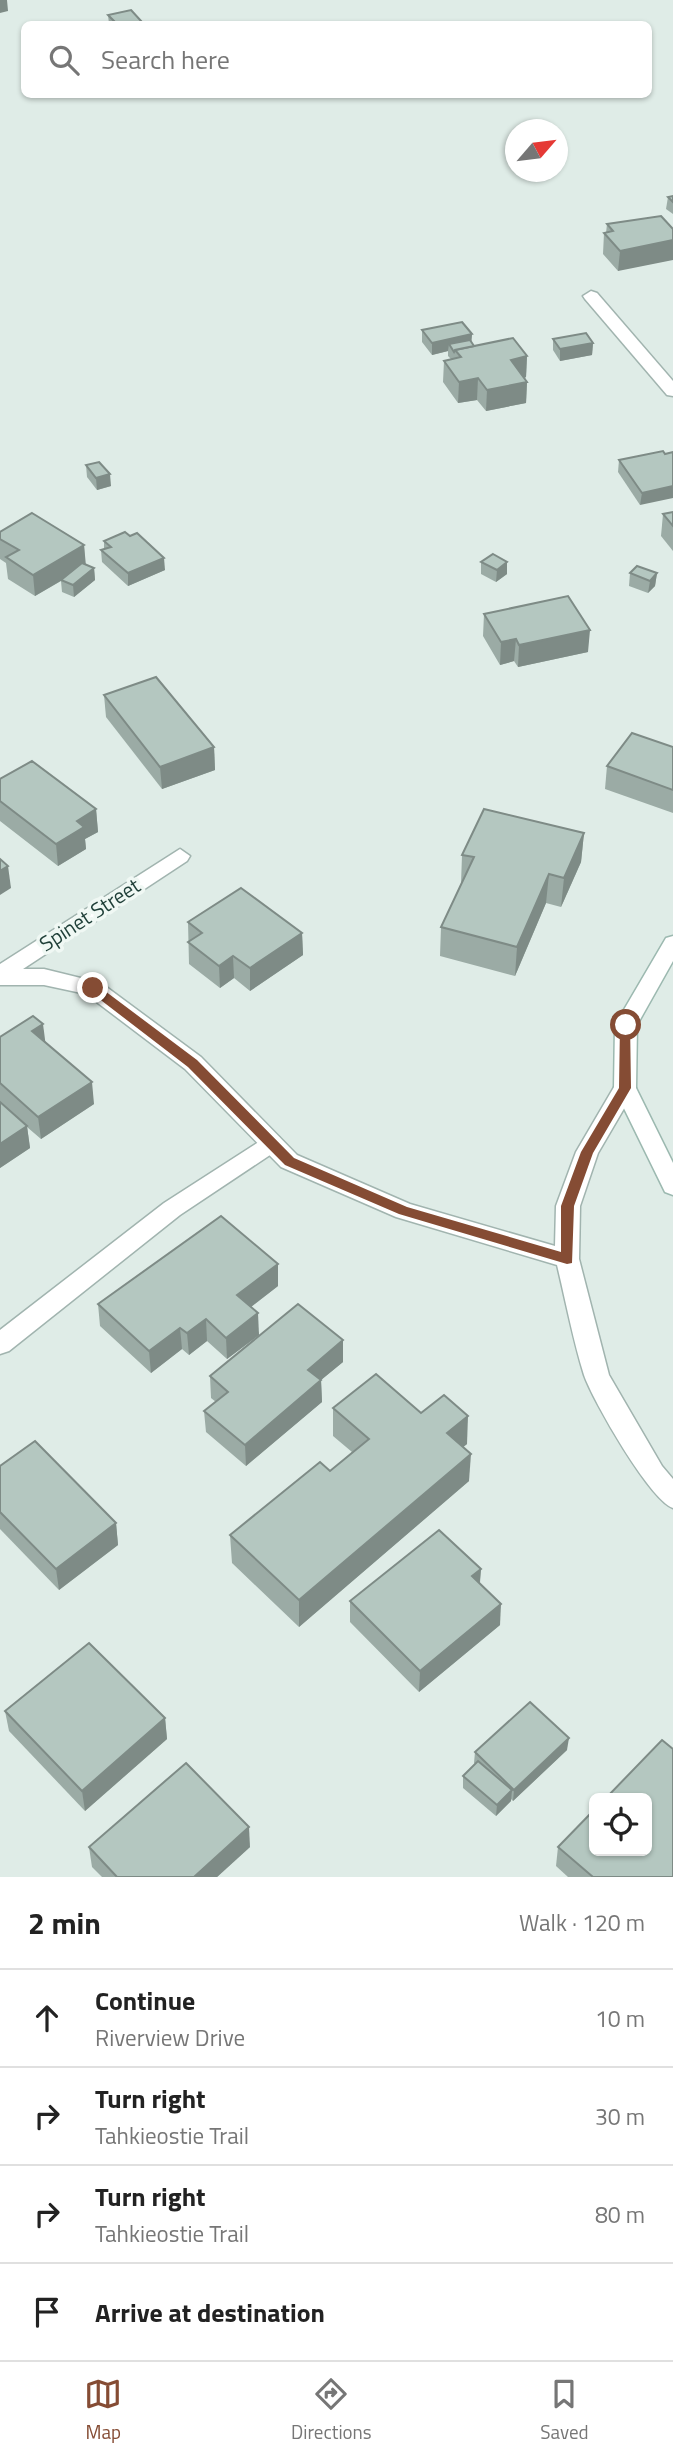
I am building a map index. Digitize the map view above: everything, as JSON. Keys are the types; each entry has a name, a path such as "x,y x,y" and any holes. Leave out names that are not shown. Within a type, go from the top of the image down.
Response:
{"street":[{"path":"591,296 673,391"},
{"name":"Spinet Street","path":"0,976 180,856"},
{"path":"673,943 626,1025 625,1088 673,1186"},
{"path":"0,976 44,977 93,988 193,1063 289,1161 404,1211 567,1259"},
{"path":"625,1088 587,1152 568,1206 567,1259 597,1377 653,1474 673,1497"},
{"path":"0,1344 172,1209 271,1143"}],"building":[{"path":"131,10 141,21 114,21 108,15"},
{"path":"661,216 673,229 673,240 620,251 604,233 613,231 607,224"},
{"path":"462,322 472,334 432,343 422,330"},
{"path":"586,333 593,343 560,349 553,339"},
{"path":"513,338 527,356 511,360 527,382 487,390 478,378 459,382 444,361 461,357 455,350"},
{"path":"470,340 474,346 454,352 449,344"},
{"path":"663,451 665,454 673,452 673,486 642,493 619,460"},
{"path":"99,462 110,474 96,478 86,465"},
{"path":"673,512 673,526 663,514"},
{"path":"32,513 84,545 33,575 6,557 19,550 0,539 0,532"},
{"path":"125,532 130,536 137,533 164,558 128,573 101,550 111,547 104,541"},
{"path":"493,554 507,562 497,570 481,562"},
{"path":"82,563 94,568 73,585 61,580"},
{"path":"637,566 657,573 650,581 630,573"},
{"path":"568,596 590,630 519,645 516,639 501,642 484,614"},
{"path":"156,677 214,747 160,767 104,695"},
{"path":"632,733 673,747 673,790 607,766"},
{"path":"32,761 96,809 77,821 84,827 56,844 0,801 0,779"},
{"path":"484,809 584,833 564,878 549,874 517,947 441,927 474,857 462,855"},
{"path":"0,859 8,866 0,871"},
{"path":"241,888 302,933 250,968 233,956 219,966 188,942 202,933 188,922"},
{"path":"33,1016 43,1024 32,1031 92,1082 38,1117 0,1083 0,1037"},
{"path":"0,1102 27,1126 0,1144"},
{"path":"221,1216 278,1264 237,1295 258,1313 226,1338 206,1319 187,1333 180,1328 149,1351 98,1304"},
{"path":"298,1304 343,1340 308,1370 321,1380 245,1445 204,1411 228,1392 210,1376"},
{"path":"376,1374 421,1413 444,1395 468,1416 447,1433 471,1454 299,1600 230,1535 320,1462 330,1471 369,1439 333,1408"},
{"path":"35,1441 116,1523 56,1569 0,1512 0,1466"},
{"path":"439,1530 481,1569 472,1576 501,1604 420,1671 350,1601"},
{"path":"89,1643 165,1718 82,1791 5,1711"},
{"path":"530,1702 569,1738 514,1790 475,1752"},
{"path":"662,1740 673,1749 673,1877 593,1877 558,1847 589,1815 589,1856 652,1856 652,1793 611,1793"},
{"path":"478,1761 512,1790 497,1805 463,1776"},
{"path":"186,1763 249,1827 194,1877 117,1877 89,1847"}],"route":[{"path":"93,988 193,1063 289,1161 404,1211 567,1259 568,1206 587,1152 625,1088 626,1025"}]}
